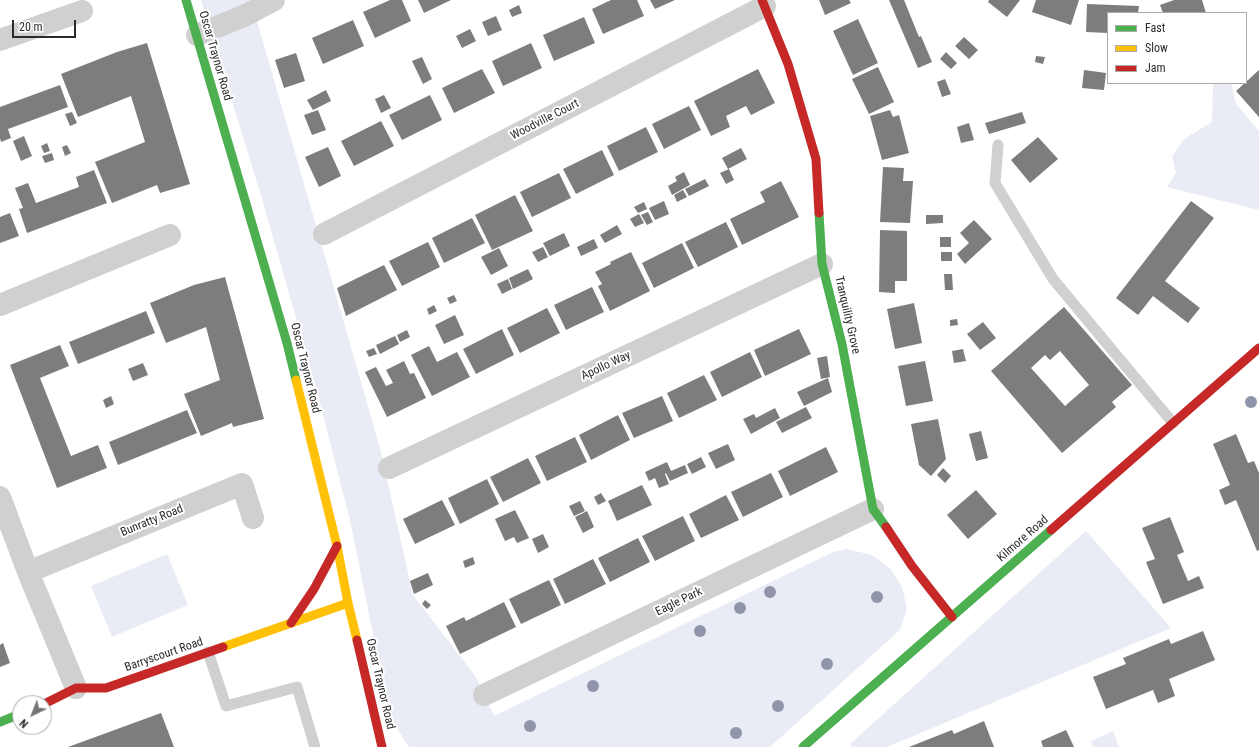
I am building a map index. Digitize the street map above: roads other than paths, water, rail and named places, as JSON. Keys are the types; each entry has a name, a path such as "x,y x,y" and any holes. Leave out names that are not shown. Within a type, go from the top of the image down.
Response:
{"street":[{"name":"Oscar Traynor Road","path":"186,0 287,343 337,546 348,603 367,678 382,747"},
{"path":"197,35 246,15 274,0"},
{"name":"Woodville Court","path":"324,234 764,3"},
{"name":"Tranquility Grove","path":"764,3 788,64 816,159 822,264 842,344 873,509 912,566 952,617"},
{"path":"0,40 82,11"},
{"path":"0,305 170,235"},
{"name":"Apollo Way","path":"389,468 822,264"},
{"name":"Kilmore Road","path":"803,747 1259,348"},
{"name":"Bunratty Road","path":"28,572 242,484 253,518"},
{"path":"0,497 28,572 76,688"},
{"name":"Eagle Park","path":"484,695 873,509"},
{"path":"291,622 314,589 337,546"},
{"name":"Barryscourt Road","path":"52,700 76,688 106,688 348,603"},
{"path":"0,722 12,717"}],"lane":[{"path":"998,145 995,183 1053,279 1173,423"},
{"path":"208,652 226,706 297,686 315,747"}]}
